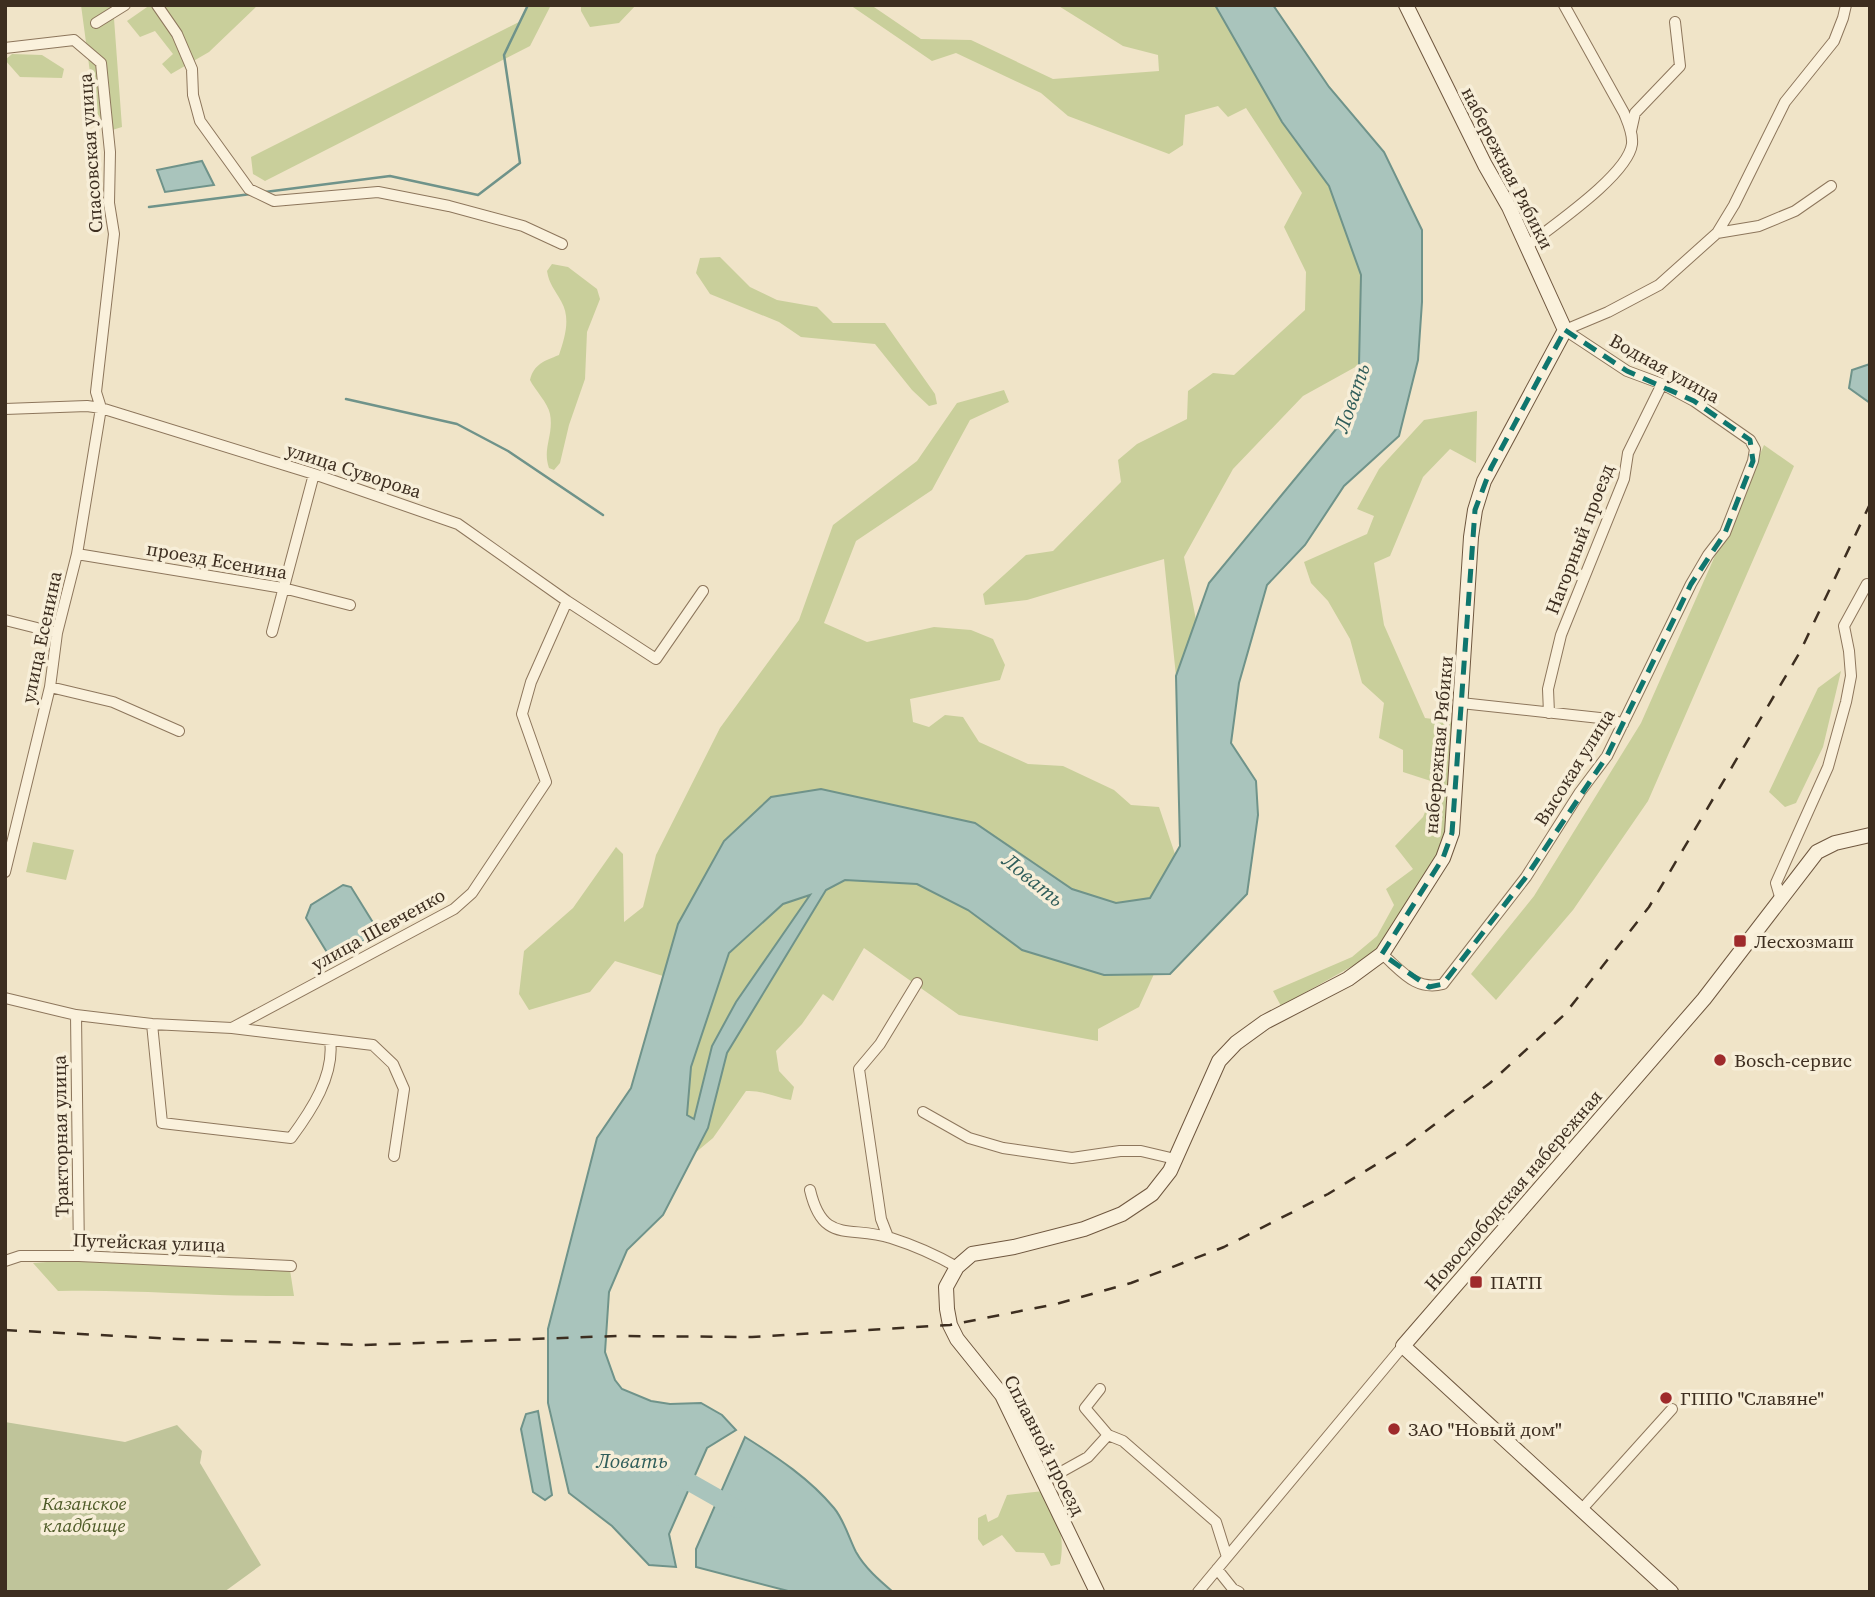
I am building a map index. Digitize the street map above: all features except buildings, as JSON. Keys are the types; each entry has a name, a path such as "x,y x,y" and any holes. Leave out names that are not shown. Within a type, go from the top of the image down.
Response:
{"street":[{"path":"96,23 125,5"},
{"path":"157,5 177,34 192,69 193,95 200,121 249,189 274,201 378,192 449,206 523,226 562,244"},
{"name":"набережная Рябики","path":"957,1267 972,1254 1014,1247 1084,1229 1122,1214 1152,1194 1170,1171 1219,1061 1236,1043 1265,1022 1348,979 1382,954 1449,846 1471,537 1479,496 1491,468 1565,330 1527,246 1406,5"},
{"path":"1564,5 1631,131"},
{"name":"Водная улица","path":"1565,330 1608,312 1659,285 1717,233 1734,205 1785,102 1834,41 1846,5"},
{"path":"1527,246 1608,182 1625,161 1632,145 1631,131 1635,113 1680,66 1675,22"},
{"name":"Спасовская улица","path":"5,48 74,40 100,63 110,152 109,203 114,234 96,392 101,408"},
{"path":"1717,233 1759,226 1795,211 1831,186"},
{"name":"Водная улица","path":"1565,330 1627,371 1662,384 1694,401 1750,440 1755,449"},
{"name":"Нагорный проезд","path":"1549,713 1548,689 1561,635 1624,479 1629,453 1662,384"},
{"name":"улица Суворова","path":"5,409 87,406 101,408 314,474 458,524 567,601 656,659 704,591"},
{"name":"улица Есенина","path":"5,872 50,687 57,633 77,554 101,408"},
{"name":"Высокая улица","path":"1382,954 1415,982 1429,987 1443,984 1527,877 1606,756 1691,584 1725,533 1753,461 1755,449"},
{"path":"272,632 314,474"},
{"name":"проезд Есенина","path":"77,554 283,589 351,605"},
{"path":"1781,900 1776,883 1828,767 1846,702 1851,676 1843,626 1867,584"},
{"name":"улица Шевченко","path":"232,1028 454,909 472,893 546,782 522,714 531,682 567,601"},
{"path":"5,620 57,633"},
{"path":"50,687 113,702 178,731"},
{"path":"1461,703 1609,719 1623,724"},
{"name":"Новослободская набережная","path":"1198,1592 1403,1346 1704,999 1817,852 1835,843 1870,835"},
{"path":"888,1237 881,1219 859,1069 880,1044 917,983"},
{"path":"5,998 76,1015 152,1024 232,1028 373,1045 393,1064 404,1089 394,1156"},
{"name":"Тракторная улица","path":"76,1015 79,1255"},
{"path":"152,1024 162,1123 291,1138 303,1122 328,1073 332,1054 330,1040"},
{"path":"923,1112 969,1138 1003,1148 1072,1158 1120,1150 1141,1151 1175,1159"},
{"path":"810,1190 821,1219 837,1230 888,1237 957,1267"},
{"name":"Путейская улица","path":"5,1261 20,1256 79,1255 291,1266"},
{"name":"Сплавной проезд","path":"957,1267 946,1287 950,1322 957,1339 1002,1395 1097,1592"},
{"path":"1403,1346 1671,1592"},
{"path":"1100,1389 1085,1408 1108,1435 1123,1441 1216,1522 1227,1556"},
{"path":"1582,1509 1672,1409"},
{"path":"1045,1481 1088,1457 1108,1435"},
{"path":"1217,1569 1238,1592"}],"highlighted area":[{"path":"1565,330 1627,371 1694,401 1750,440 1753,461 1725,533 1691,584 1607,756 1526,877 1443,984 1429,987 1382,954 1443,858 1452,833 1475,510 1491,468"}],"green space":[{"path":"81,5 113,5 122,127 109,131 95,110"},
{"path":"150,5 258,5 209,52 171,74 162,64 173,54 155,31 140,37 127,21"},
{"path":"528,5 551,5 530,46 265,181 253,174 251,157 519,22"},
{"path":"581,5 636,5 619,23 590,27 581,11"},
{"path":"850,5 871,5 921,39 971,40 1053,79 1159,71 1158,55 1123,46 1057,5 1215,5 1282,122 1329,186 1361,275 1359,365 1303,396 1233,469 1184,557 1196,620 1176,676 1164,559 1027,600 985,605 983,594 1026,555 1053,551 1121,482 1118,460 1137,444 1187,419 1188,391 1213,373 1234,375 1305,310 1306,272 1284,227 1302,193 1246,108 1228,117 1218,106 1185,115 1183,145 1169,154 1068,116 1041,93 956,53 932,61"},
{"path":"12,54 42,55 64,69 62,78 20,77 5,60"},
{"path":"720,257 750,287 777,300 817,307 833,323 885,323 935,394 937,404 929,406 912,390 875,344 801,337 779,322 710,294 696,273 700,258"},
{"path":"552,264 568,267 597,289 600,299 587,332 585,379 569,425 560,463 554,470 549,468 547,461 550,414 530,380 537,367 559,355 565,334 564,307 547,271"},
{"path":"1004,390 1009,402 970,420 932,490 856,541 824,623 867,642 934,627 971,630 993,639 1005,665 1000,680 910,699 913,722 929,727 945,715 963,717 979,742 1028,764 1063,766 1114,790 1131,805 1159,807 1175,854 1150,898 1116,903 1072,889 975,823 678,924 663,976 615,961 590,992 529,1010 519,994 524,951 573,908 616,847 623,854 624,922 643,907 656,855 720,728 799,620 833,525 917,461 957,403"},
{"path":"1477,411 1476,463 1450,449 1423,477 1390,556 1374,563 1384,625 1425,718 1455,722 1448,829 1442,850 1379,948 1365,959 1281,1006 1273,991 1352,957 1377,936 1394,905 1386,889 1413,869 1395,846 1423,817 1437,783 1403,772 1403,750 1379,738 1384,703 1362,683 1350,639 1328,601 1311,583 1304,562 1367,534 1374,516 1357,509 1379,469 1424,420"},
{"path":"1764,445 1794,466 1648,801 1573,910 1496,1000 1471,974 1534,896 1641,723"},
{"path":"1841,671 1823,747 1796,803 1785,807 1769,792 1818,688"},
{"path":"33,842 74,850 66,880 26,872"},
{"path":"845,880 917,884 968,910 1022,950 1104,975 1154,974 1139,1007 1098,1029 1098,1041 959,1015 864,948 833,1001 823,994 802,1024 776,1051 779,1071 794,1087 791,1100 746,1091 713,1138 695,1153 708,1128 727,1053 826,890"},
{"path":"811,894 736,1002 712,1046 694,1120 687,1115 691,1067 729,953 783,903"},
{"path":"61,1261 290,1270 294,1296 58,1291 33,1263"},
{"name":"Казанское кладбище","path":"5,1422 125,1442 177,1425 202,1451 200,1463 261,1565 224,1592 5,1592"},
{"path":"1044,1491 1061,1534 1060,1564 1051,1566 1044,1553 1016,1552 1002,1535 983,1546 978,1539 978,1518 986,1514 988,1522 998,1517 1007,1495"}],"water":[{"name":"Ловать","path":"1215,5 1273,5 1329,87 1384,152 1422,230 1422,302 1418,360 1399,436 1344,486 1305,545 1267,585 1239,683 1231,743 1256,781 1258,815 1247,894 1170,974 1104,975 1022,950 968,910 917,884 845,880 826,890 727,1053 708,1128 663,1215 627,1250 609,1292 605,1352 615,1380 622,1389 651,1401 670,1404 701,1403 722,1415 736,1430 707,1448 669,1534 676,1567 649,1565 612,1526 569,1493 548,1403 548,1329 597,1138 631,1088 678,924 724,841 771,797 821,789 975,823 1072,889 1116,903 1150,898 1180,846 1176,676 1209,583 1347,416 1359,365 1361,275 1329,186 1282,122","holes":["810,895 736,1002 712,1046 694,1119 687,1115 691,1067 729,953 783,904"]},
{"path":"202,161 214,185 165,192 157,170"},
{"path":"1870,364 1870,403 1849,388 1852,370"},
{"path":"343,885 351,887 377,929 373,935 336,957 328,954 306,918 311,905"},
{"path":"538,1411 552,1495 545,1500 533,1492 521,1429 526,1414"},
{"name":"Ловать","path":"745,1437 792,1469 825,1497 841,1518 860,1558 893,1592 792,1592 696,1567 696,1549"}],"waterway":[{"path":"265,192 390,176 478,195 520,163 504,55 528,5"},
{"path":"149,207 251,194"},
{"path":"346,399 457,424 508,451 603,515"},
{"name":"Ловать","path":"670,1471 737,1509"}],"railway":[{"path":"5,1330 362,1345 617,1336 752,1337 950,1325 1056,1304 1131,1283 1224,1247 1328,1194 1403,1148 1490,1083 1564,1015 1649,907 1800,652 1870,504"}],"place":[{"name":"Лесхозмаш","path":"1740,941"},
{"name":"Bosch-сервис","path":"1720,1060"},
{"name":"ПАТП","path":"1476,1282"},
{"name":"ГППО \"Славяне\"","path":"1666,1398"},
{"name":"ЗАО \"Новый дом\"","path":"1394,1429"}]}
